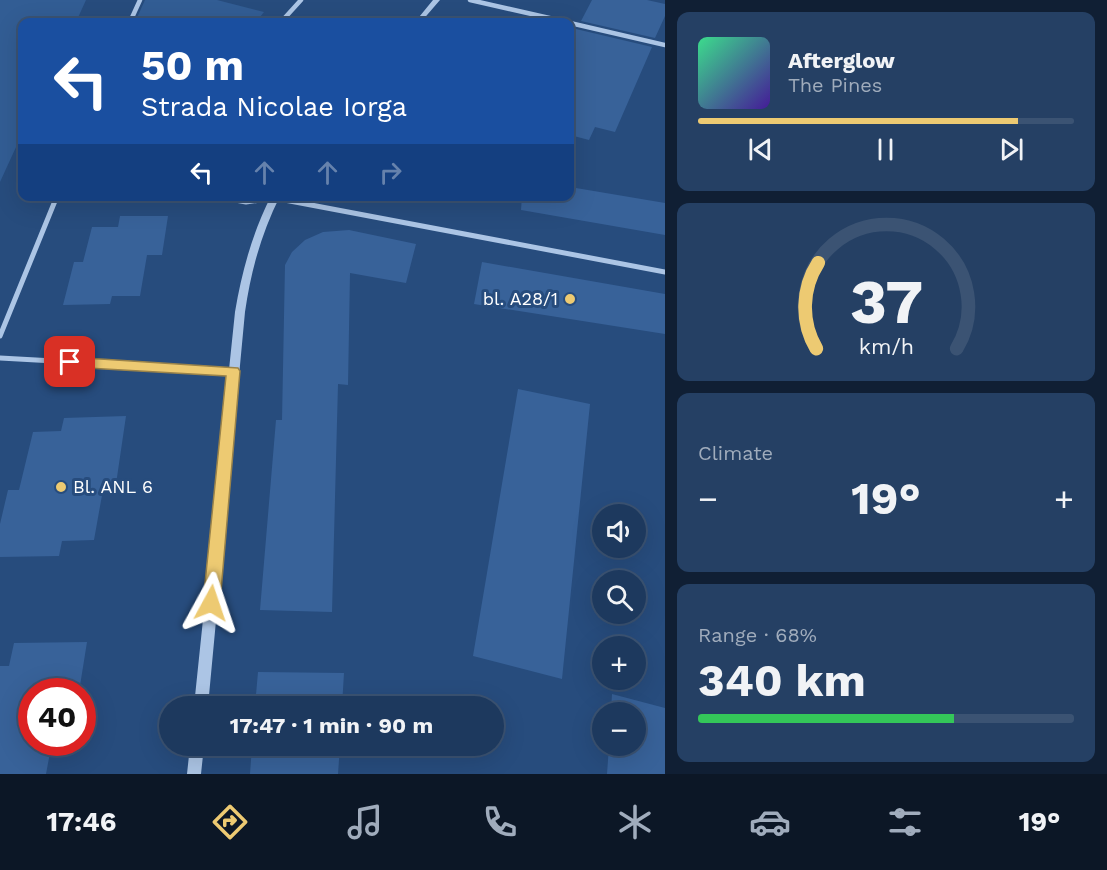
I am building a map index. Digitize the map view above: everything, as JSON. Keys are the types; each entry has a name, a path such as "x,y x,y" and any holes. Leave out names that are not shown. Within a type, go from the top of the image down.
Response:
{"street":[{"path":"132,18 140,0"},
{"path":"284,18 300,0"},
{"path":"421,18 437,0"},
{"path":"470,0 547,18"},
{"path":"574,24 664,45"},
{"path":"0,336 55,201"},
{"path":"202,696 234,371 246,274 256,236 273,201"},
{"path":"296,201 664,272"},
{"path":"0,358 234,371"},
{"path":"194,774 196,756"}],"shaded area":[{"path":"0,0 86,0 78,18 18,18 18,143 0,182"},
{"path":"145,0 217,0 264,12 259,18 137,18"}],"building":[{"path":"592,0 647,0 665,4 665,16 655,38 581,21"},
{"path":"576,29 652,47 615,132 595,127 589,140 574,136 574,33"},
{"path":"574,188 665,203 665,235 521,210 522,201 574,201"},
{"path":"120,216 168,216 162,255 147,255 140,296 112,296 110,304 63,305 74,262 83,262 92,227 118,227"},
{"path":"349,230 416,244 406,283 350,273 348,385 338,384 332,612 260,610 276,420 282,420 285,265 292,252 305,240 323,232"},
{"name":"bl. A28/1","path":"482,262 665,294 665,334 474,304"},
{"path":"518,389 590,404 562,679 473,656"},
{"name":"Bl. ANL 6","path":"126,416 116,484 104,484 94,540 62,541 59,556 0,557 0,524 8,490 19,490 33,432 61,431 64,418"},
{"path":"87,642 81,678 18,678 18,756 49,756 46,774 0,774 0,666 9,666 14,643"},
{"path":"258,672 344,673 343,696 256,696"},
{"path":"612,694 642,702 612,702"},
{"path":"646,703 665,708 665,774 607,774 608,756 646,756"},
{"path":"251,756 339,756 338,774 250,774"}],"place":[{"name":"bl. A28/1","path":"570,299"},
{"name":"Bl. ANL 6","path":"61,487"}],"route":[{"path":"70,362 234,371 211,603"}]}
